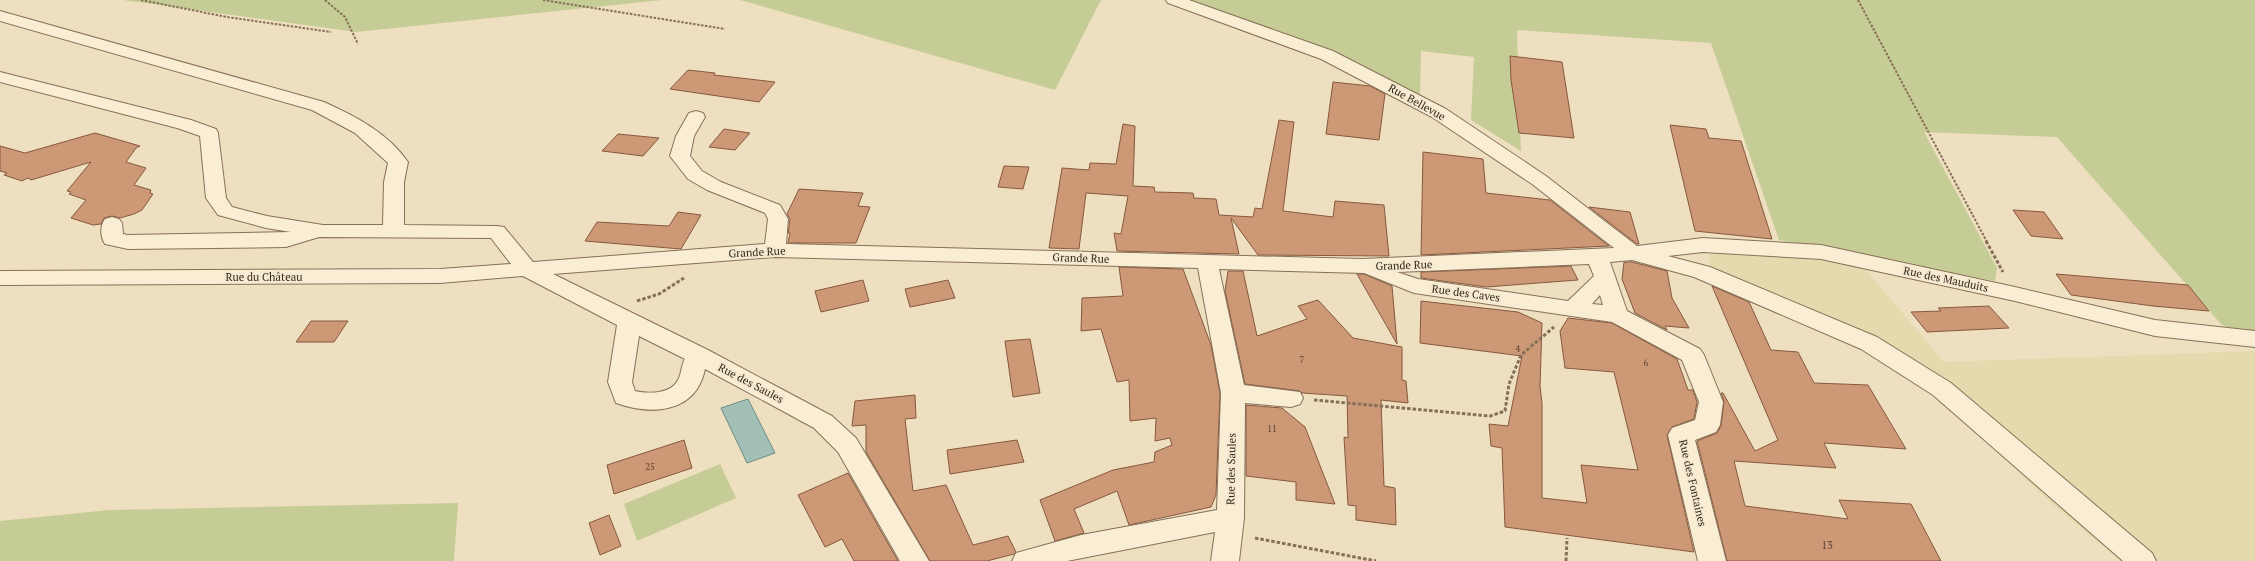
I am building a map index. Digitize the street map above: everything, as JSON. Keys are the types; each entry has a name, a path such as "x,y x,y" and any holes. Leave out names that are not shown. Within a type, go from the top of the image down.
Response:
{"street":[{"name":"Rue Bellevue","path":"1174,0 1328,55 1439,112 1539,180 1633,253"},
{"path":"0,16 311,104 354,122 382,143 398,162 394,182 393,232"},
{"path":"0,77 184,124 209,133 216,198 225,211 266,222 323,231 497,232 528,270"},
{"path":"696,117 685,136 680,156 695,175 714,186 773,209 778,219 775,250"},
{"path":"112,223 112,239 128,242 286,240 323,231"},
{"name":"Rue des Mauduits","path":"1633,253 1703,245 1821,252 2015,294 2155,328 2255,339"},
{"name":"Grande Rue","path":"528,270 775,250 1362,266 1601,267 1633,253"},
{"path":"1633,253 1702,272 1869,343 1942,389 2142,561"},
{"name":"Rue des Saules","path":"1026,561 1081,546 1229,526 1233,393 1208,261"},
{"name":"Rue des Caves","path":"1362,266 1414,286 1617,315"},
{"path":"1573,308 1601,267"},
{"path":"1601,267 1617,315"},
{"name":"Rue du Château","path":"0,278 440,276 528,270"},
{"name":"Rue des Saules","path":"528,270 630,310 700,356 823,422 847,445 915,561"},
{"path":"630,310 620,382 625,397 643,402 657,401 669,398 679,393 686,387 692,365 700,356"},
{"name":"Rue des Fontaines","path":"1617,315 1692,355 1711,402 1707,425 1681,435 1712,561"},
{"path":"1233,393 1291,398"},
{"path":"1225,561 1229,526"}],"path":[{"path":"141,0 227,17 331,32"},
{"path":"325,0 345,17 358,44"},
{"path":"543,0 724,29"},
{"path":"1858,0 2015,294"},
{"path":"630,310 636,301 659,294 706,263 709,255"},
{"path":"1291,398 1490,416 1505,411 1509,384 1521,355 1573,308"},
{"path":"1229,526 1376,561"},
{"path":"1566,561 1568,538"}],"shaded area":[{"path":"1709,248 1772,250 1860,263 1944,362 2255,351 2255,561 2120,561 2050,502 1942,400 1884,360 1769,306 1710,270"}],"green space":[{"path":"123,0 662,0 356,32"},
{"path":"740,0 1101,0 1055,90"},
{"path":"1163,0 2255,0 2255,349 2221,324 2057,137 1924,132 1997,268 1995,281 1779,240 1711,43 1517,30 1521,151 1471,120 1474,57 1421,51 1420,94 1405,98 1332,62"},
{"path":"720,464 736,498 637,541 624,504"},
{"path":"458,503 454,561 0,561 0,521 109,510"}],"water":[{"path":"748,399 775,453 747,463 721,408"}],"building":[{"path":"1510,56 1562,62 1574,138 1519,133 1511,80"},
{"path":"688,70 715,73 714,75 775,82 759,102 670,89"},
{"path":"1333,82 1370,86 1385,94 1379,140 1326,134"},
{"path":"1279,120 1294,122 1283,211 1333,217 1335,201 1384,205 1389,256 1258,255 1231,218 1239,254 1117,251 1114,233 1121,234 1128,196 1086,193 1079,249 1049,248 1062,168 1089,170 1090,163 1116,164 1123,124 1135,126 1133,186 1154,187 1155,192 1193,193 1194,198 1216,199 1219,215 1253,217 1255,208 1262,209"},
{"path":"1670,125 1706,129 1709,138 1741,141 1772,239 1695,231"},
{"path":"724,129 750,133 735,150 709,147"},
{"path":"95,133 140,146 136,148 126,162 146,168 134,185 151,190 150,193 153,194 142,210 120,218 112,216 104,218 101,224 93,225 71,218 86,200 69,194 71,192 67,191 91,162 31,180 28,178 22,181 4,175 7,173 0,171 0,146 25,153"},
{"path":"618,134 659,138 643,156 602,151"},
{"path":"1423,152 1483,159 1486,193 1550,200 1609,246 1421,255"},
{"path":"1004,166 1029,167 1023,189 998,187"},
{"path":"799,189 863,193 858,206 870,207 856,243 788,243 790,219 787,214"},
{"path":"1589,207 1630,212 1639,244 1637,244"},
{"path":"2013,210 2044,212 2063,239 2031,236"},
{"path":"678,212 701,215 681,249 585,241 597,222 669,226"},
{"path":"1624,262 1632,262 1667,271 1672,298 1689,328 1665,326 1667,330 1635,313 1622,279"},
{"path":"1571,266 1578,280 1486,287 1421,278 1421,272"},
{"path":"1119,267 1183,269 1211,345 1220,393 1216,495 1211,507 1129,525 1117,491 1074,509 1084,533 1055,541 1040,500 1113,470 1154,462 1155,452 1172,445 1170,438 1155,441 1156,418 1130,421 1129,380 1117,382 1101,329 1081,331 1082,298 1123,296"},
{"path":"1228,271 1243,271 1257,336 1307,319 1298,306 1318,300 1353,338 1402,347 1402,380 1406,381 1408,403 1381,400 1384,486 1395,488 1396,525 1356,520 1356,506 1348,505 1344,437 1348,438 1347,396 1302,393 1300,391 1245,384 1225,291"},
{"path":"1357,274 1364,274 1392,286 1397,344"},
{"path":"2056,274 2188,285 2209,311 2153,306 2071,295"},
{"path":"863,280 869,301 821,312 815,291"},
{"path":"948,280 955,298 910,307 905,289"},
{"path":"1712,286 1749,302 1771,350 1798,352 1814,383 1868,385 1906,449 1824,443 1836,468 1734,461 1745,506 1848,519 1839,500 1911,504 1941,561 1727,561 1697,441 1717,433 1721,426 1724,402 1721,393 1723,393 1755,451 1778,440"},
{"path":"1421,301 1518,312 1542,323 1540,386 1542,403 1542,498 1587,503 1581,465 1638,470 1614,372 1565,368 1560,331 1568,318 1612,323 1677,359 1688,390 1693,390 1697,402 1694,419 1672,427 1667,435 1694,552 1505,527 1502,448 1491,446 1489,424 1508,426 1522,356 1420,343"},
{"path":"1989,306 2009,328 1927,332 1911,312 1941,311 1938,308"},
{"path":"311,321 348,321 334,342 296,342"},
{"path":"1030,339 1040,393 1013,397 1005,341"},
{"path":"915,395 916,418 905,419 913,491 946,485 973,545 1008,536 1016,552 1014,554 987,561 930,561 866,452 866,425 852,426 855,401"},
{"path":"1246,405 1282,408 1305,427 1335,504 1296,500 1296,482 1246,476"},
{"path":"684,440 692,468 614,494 607,465"},
{"path":"1017,440 1024,462 950,474 947,450"},
{"path":"848,473 898,561 854,561 842,539 825,547 798,495"},
{"path":"609,515 621,546 600,555 589,523"}]}
